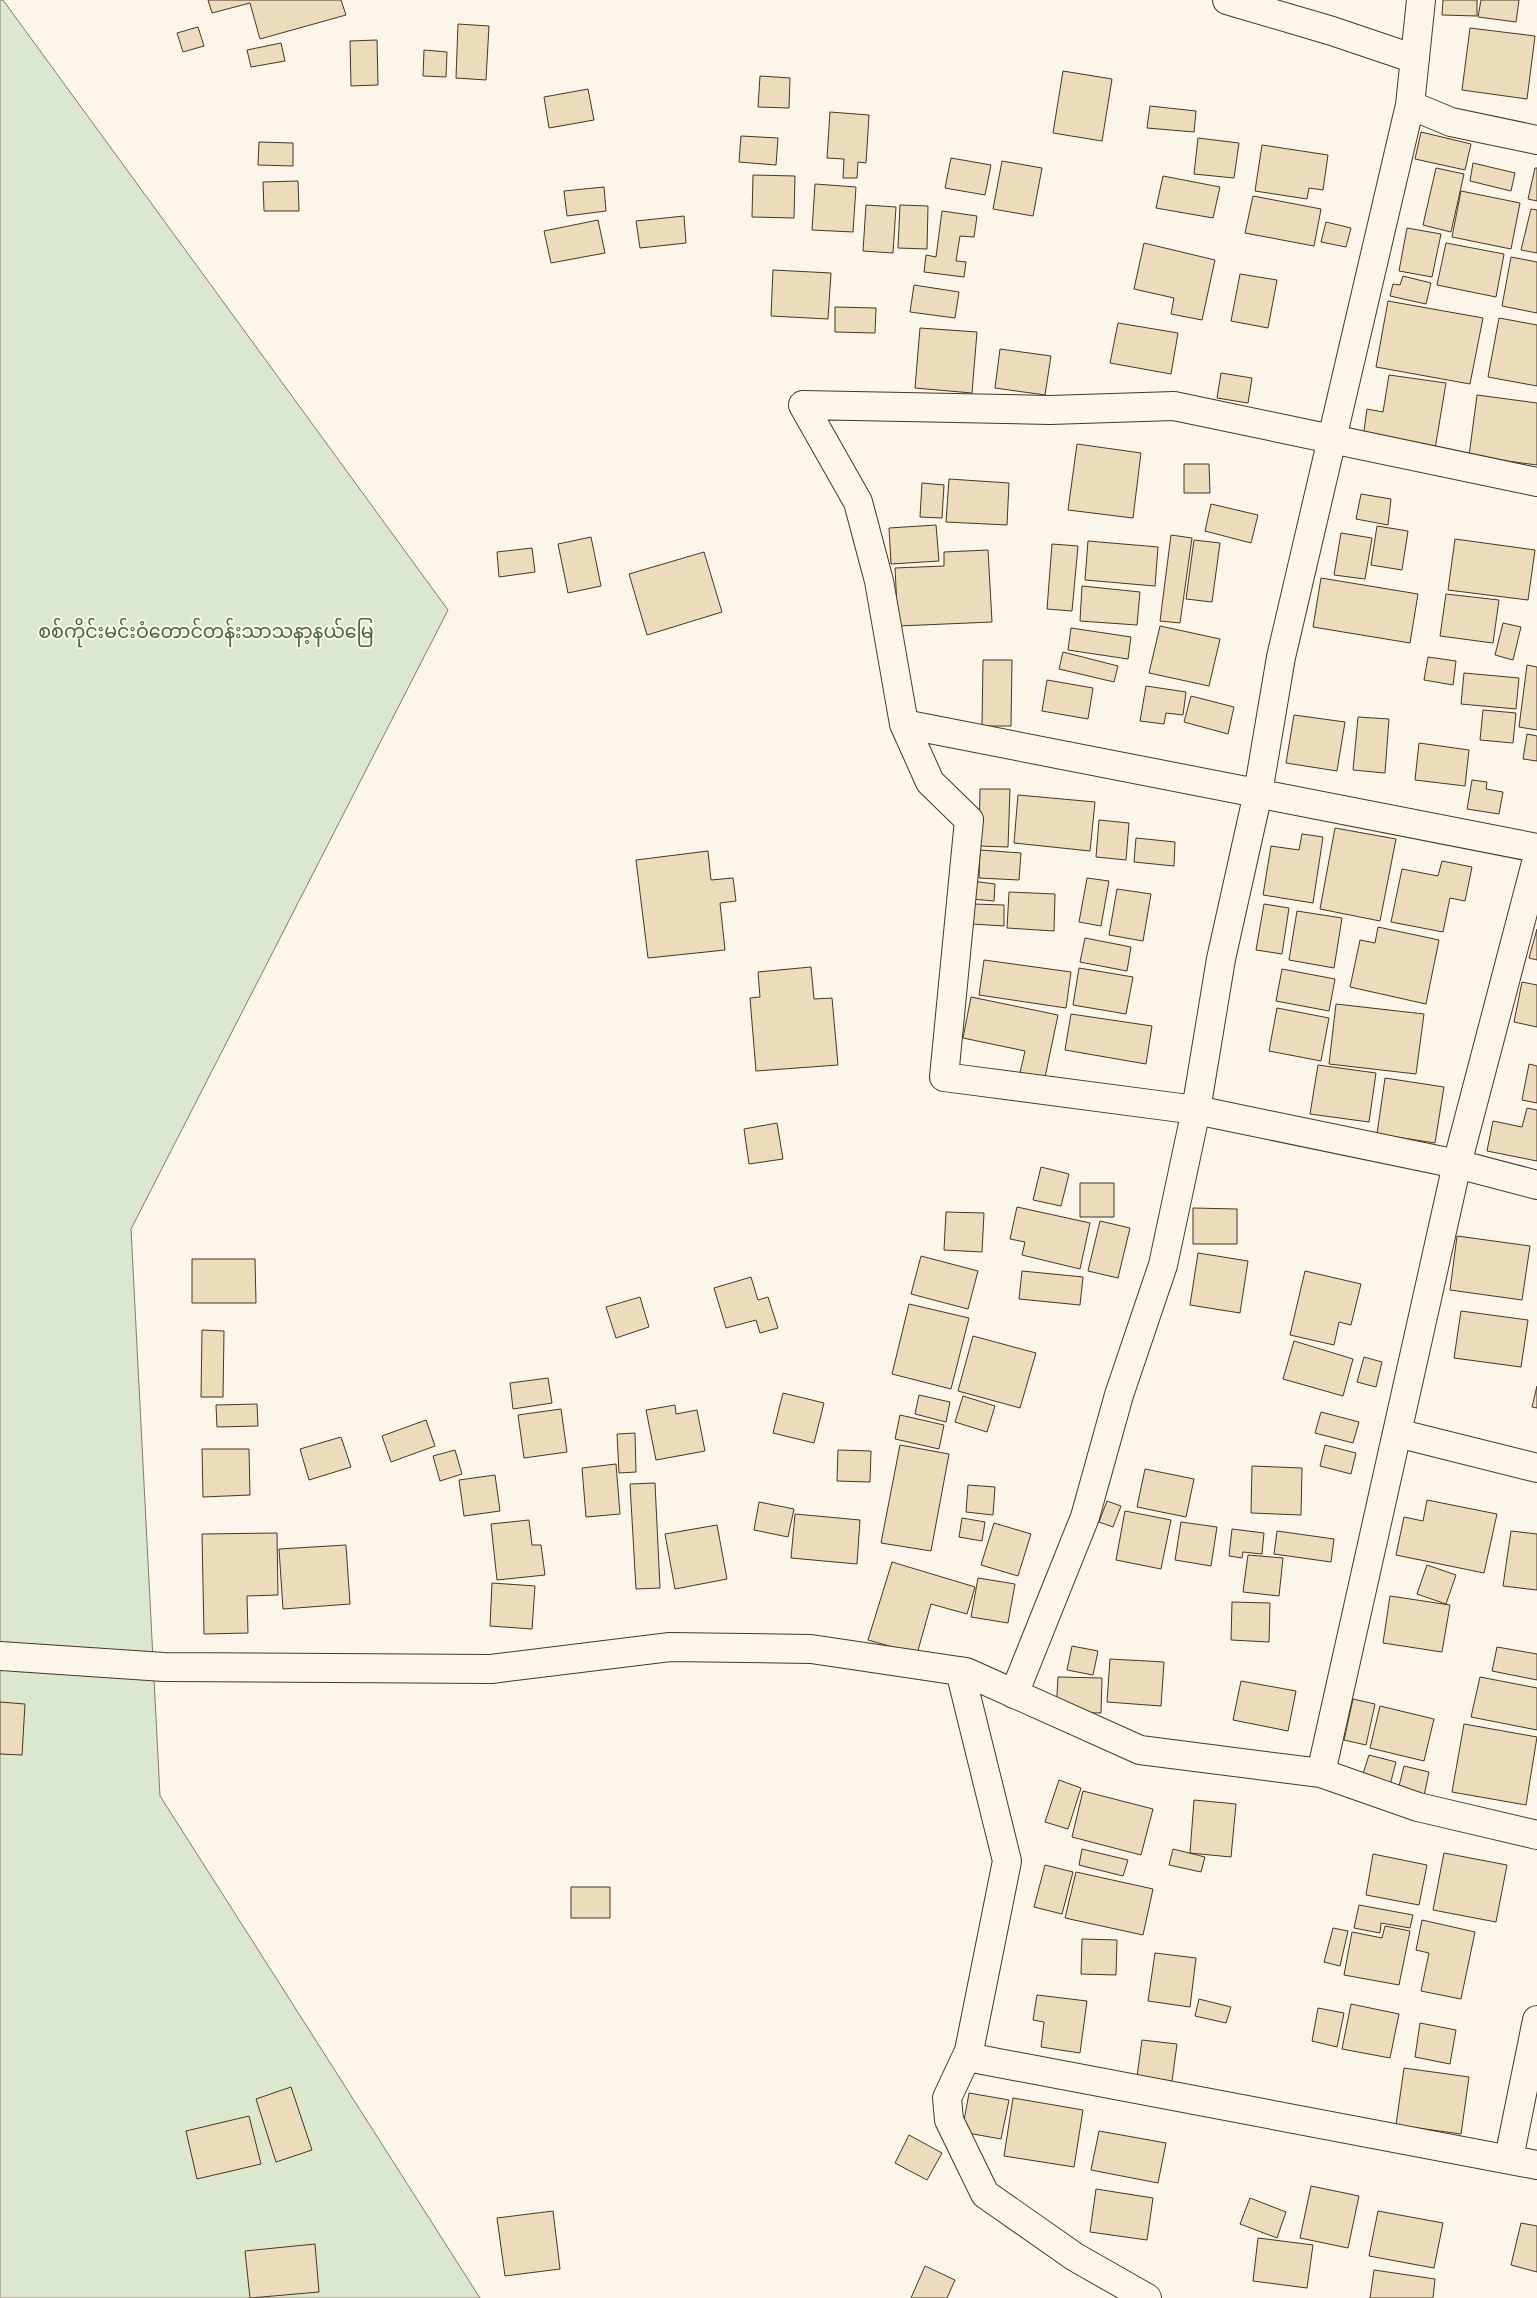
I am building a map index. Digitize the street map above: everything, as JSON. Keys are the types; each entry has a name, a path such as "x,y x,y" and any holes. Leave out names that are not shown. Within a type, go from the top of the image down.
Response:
{"street":[{"path":"1227,0 1332,31 1415,59"},
{"path":"1014,1694 1085,1517 1119,1395 1163,1265 1196,1110 1221,959 1258,793 1281,657 1410,105 1420,0"},
{"path":"1410,105 1451,122 1537,140"},
{"path":"1537,482 1174,406 1050,410 803,405 858,502 879,581 904,724 930,782 969,820 944,1077 1196,1110 1457,1164 1537,1185"},
{"path":"904,724 1537,848"},
{"path":"1321,1772 1457,1164 1537,859"},
{"path":"1397,1434 1537,1468"},
{"path":"0,1656 164,1667 491,1669 670,1647 811,1649 960,1671 1140,1750 1321,1772 1418,1807 1537,1835"},
{"path":"960,1671 1008,1861 967,2057 947,2098 949,2120 985,2194 1075,2257 1147,2298"},
{"path":"1509,2158 1537,2020"},
{"path":"967,2057 1537,2164"}],"green space":[{"name":"စစ်ကိုင်းမင်းဝံတောင်တန်းသာသနာ့နယ်မြေ","path":"0,0 3,0 448,610 131,1229 160,1796 480,2298 0,2298"}],"building":[{"path":"208,0 341,0 346,15 260,39 250,3 212,13"},
{"path":"1443,0 1477,0 1477,16 1442,15"},
{"path":"1481,0 1519,0 1516,22 1478,17"},
{"path":"458,24 489,26 486,80 456,78"},
{"path":"198,27 204,46 183,52 177,33"},
{"path":"1470,28 1535,36 1527,99 1462,90"},
{"path":"377,40 378,85 351,86 350,41"},
{"path":"281,43 285,61 251,67 247,50"},
{"path":"424,50 447,52 446,77 423,76"},
{"path":"1063,71 1112,79 1102,141 1053,133"},
{"path":"760,76 790,78 789,108 758,107"},
{"path":"588,89 594,120 549,128 544,97"},
{"path":"1150,106 1196,111 1194,132 1147,128"},
{"path":"830,112 869,115 866,163 858,162 857,178 843,178 844,159 827,158"},
{"path":"1421,132 1471,144 1465,170 1415,159"},
{"path":"741,136 778,138 776,165 739,162"},
{"path":"1198,138 1239,143 1234,178 1194,174"},
{"path":"259,142 293,143 293,166 258,165"},
{"path":"1262,145 1328,155 1323,190 1309,188 1307,199 1255,191"},
{"path":"951,158 991,165 985,195 945,188"},
{"path":"1002,161 1042,168 1033,216 993,209"},
{"path":"1473,163 1515,173 1511,191 1470,181"},
{"path":"1436,168 1464,174 1451,232 1423,225"},
{"path":"1535,168 1537,168 1537,201 1528,199"},
{"path":"753,175 795,176 794,218 752,217"},
{"path":"1163,176 1220,187 1213,218 1156,208"},
{"path":"298,181 299,211 264,211 263,182"},
{"path":"815,184 856,187 853,232 812,230"},
{"path":"604,187 606,211 567,216 564,191"},
{"path":"1461,191 1520,203 1511,249 1452,237"},
{"path":"1253,196 1321,209 1314,246 1245,233"},
{"path":"866,205 896,207 893,253 863,251"},
{"path":"900,205 928,206 927,249 898,248"},
{"path":"1531,209 1537,210 1537,253 1521,250"},
{"path":"942,211 977,216 974,237 960,236 956,261 966,262 964,277 924,272 926,255 936,257"},
{"path":"684,216 686,243 640,248 636,221"},
{"path":"598,220 605,253 551,263 544,231"},
{"path":"1326,222 1351,228 1346,247 1321,242"},
{"path":"1407,228 1441,234 1432,277 1399,271"},
{"path":"1144,243 1215,260 1202,320 1171,314 1174,298 1134,289"},
{"path":"1446,243 1504,254 1496,297 1437,285"},
{"path":"1511,257 1537,262 1537,313 1502,306"},
{"path":"773,270 831,273 828,319 771,316"},
{"path":"1240,274 1277,280 1268,328 1231,321"},
{"path":"1403,276 1431,283 1426,304 1390,296 1393,284 1400,285"},
{"path":"914,285 959,292 955,318 910,312"},
{"path":"1388,301 1483,318 1470,384 1376,367"},
{"path":"835,307 876,308 875,333 835,332"},
{"path":"1499,318 1537,325 1537,386 1488,377"},
{"path":"1118,323 1178,333 1171,374 1110,363"},
{"path":"920,328 977,332 972,393 915,388"},
{"path":"1000,349 1051,356 1045,395 995,388"},
{"path":"1221,373 1252,378 1248,403 1217,398"},
{"path":"1389,375 1446,383 1435,449 1363,438 1367,409 1383,412"},
{"path":"1477,395 1537,403 1537,465 1469,456"},
{"path":"1077,444 1141,453 1133,518 1068,510"},
{"path":"1184,464 1209,464 1210,493 1184,493"},
{"path":"949,479 1009,483 1007,525 946,522"},
{"path":"922,483 944,485 942,518 920,517"},
{"path":"1361,494 1391,499 1388,525 1356,519"},
{"path":"1211,504 1258,515 1251,543 1205,531"},
{"path":"936,525 939,561 891,564 889,528"},
{"path":"1377,526 1408,531 1402,570 1371,565"},
{"path":"1341,533 1372,538 1365,579 1334,575"},
{"path":"1171,535 1192,538 1180,623 1160,621"},
{"path":"591,537 601,586 568,593 558,544"},
{"path":"1455,539 1535,550 1528,600 1448,590"},
{"path":"1194,540 1220,543 1212,602 1186,599"},
{"path":"1088,541 1158,547 1155,586 1085,580"},
{"path":"1052,544 1078,546 1072,611 1047,609"},
{"path":"532,548 535,572 499,577 497,552"},
{"path":"988,550 992,622 898,626 895,568 944,566 944,552"},
{"path":"704,552 722,612 647,635 629,574"},
{"path":"1321,578 1418,594 1410,643 1313,627"},
{"path":"1082,586 1140,592 1137,625 1080,621"},
{"path":"1446,594 1499,600 1493,643 1440,636"},
{"path":"1503,623 1521,627 1513,660 1495,655"},
{"path":"1160,626 1220,639 1209,686 1149,673"},
{"path":"1071,628 1131,637 1128,659 1068,650"},
{"path":"1063,652 1118,666 1114,682 1059,669"},
{"path":"1428,657 1456,661 1453,685 1424,680"},
{"path":"983,660 1012,660 1011,726 982,726"},
{"path":"1527,665 1537,667 1537,730 1519,727"},
{"path":"1464,673 1519,678 1516,709 1461,704"},
{"path":"1047,680 1093,688 1088,719 1042,711"},
{"path":"1146,686 1186,692 1183,715 1166,713 1164,724 1140,721"},
{"path":"1191,696 1234,707 1228,734 1184,722"},
{"path":"1483,710 1516,713 1513,743 1480,740"},
{"path":"1294,715 1345,722 1337,771 1286,763"},
{"path":"1358,717 1389,719 1385,773 1353,770"},
{"path":"1527,734 1537,736 1537,761 1523,759"},
{"path":"1419,743 1469,750 1465,786 1415,780"},
{"path":"1472,780 1487,782 1486,789 1503,792 1499,814 1467,809"},
{"path":"980,789 1010,789 1008,847 979,846"},
{"path":"1018,795 1095,802 1090,851 1014,843"},
{"path":"1099,820 1129,823 1126,860 1096,857"},
{"path":"1335,828 1396,839 1380,921 1320,909"},
{"path":"1302,834 1323,837 1313,903 1263,895 1271,846 1299,850"},
{"path":"1136,838 1175,842 1174,866 1134,862"},
{"path":"980,850 1021,853 1019,880 979,878"},
{"path":"708,851 711,880 733,878 736,901 720,903 725,950 648,958 636,860"},
{"path":"1442,861 1472,867 1465,901 1450,898 1443,932 1391,922 1402,869 1438,876"},
{"path":"1087,878 1109,881 1101,926 1079,922"},
{"path":"972,881 995,884 994,901 971,899"},
{"path":"1117,889 1151,894 1143,941 1109,935"},
{"path":"1009,892 1055,894 1054,931 1007,928"},
{"path":"973,904 1004,905 1004,926 972,924"},
{"path":"1264,904 1289,908 1282,954 1256,950"},
{"path":"1297,911 1342,918 1334,968 1289,960"},
{"path":"1378,927 1439,940 1426,1004 1350,987 1360,940 1375,943"},
{"path":"1537,929 1537,960 1529,958"},
{"path":"1085,938 1131,947 1127,971 1080,962"},
{"path":"984,960 1071,972 1066,1008 979,995"},
{"path":"811,967 814,999 832,998 838,1065 756,1071 750,998 760,997 758,972"},
{"path":"1079,968 1133,977 1126,1014 1073,1005"},
{"path":"1282,969 1335,979 1329,1011 1276,1001"},
{"path":"1522,982 1537,985 1537,1027 1514,1022"},
{"path":"971,997 1058,1015 1044,1082 1019,1077 1025,1051 963,1038"},
{"path":"1336,1004 1424,1014 1416,1074 1329,1064"},
{"path":"1277,1008 1329,1018 1321,1061 1269,1051"},
{"path":"1071,1014 1152,1026 1146,1064 1065,1050"},
{"path":"1529,1064 1537,1066 1537,1103 1522,1100"},
{"path":"1318,1065 1376,1073 1369,1122 1310,1114"},
{"path":"1385,1078 1444,1087 1435,1143 1377,1134"},
{"path":"1527,1108 1537,1110 1537,1161 1487,1151 1493,1121 1522,1127"},
{"path":"777,1123 783,1159 749,1164 744,1129"},
{"path":"1041,1167 1069,1174 1061,1206 1033,1200"},
{"path":"1080,1183 1114,1183 1114,1217 1080,1217"},
{"path":"1017,1207 1090,1223 1080,1269 1022,1255 1025,1242 1010,1239"},
{"path":"1193,1208 1237,1209 1237,1244 1193,1244"},
{"path":"946,1212 984,1213 982,1252 944,1250"},
{"path":"1100,1221 1130,1228 1118,1278 1088,1271"},
{"path":"1457,1236 1530,1246 1522,1300 1450,1290"},
{"path":"1198,1253 1248,1261 1240,1313 1190,1305"},
{"path":"921,1256 978,1271 968,1309 911,1294"},
{"path":"192,1259 255,1259 256,1303 192,1303"},
{"path":"1022,1271 1083,1277 1080,1305 1019,1299"},
{"path":"1305,1271 1361,1284 1351,1325 1339,1322 1334,1345 1290,1335"},
{"path":"751,1277 758,1300 768,1297 778,1328 760,1333 756,1320 726,1328 714,1288"},
{"path":"640,1297 649,1327 616,1338 606,1307"},
{"path":"909,1304 969,1318 951,1389 892,1374"},
{"path":"1461,1311 1528,1320 1521,1367 1454,1358"},
{"path":"202,1330 224,1331 223,1397 201,1397"},
{"path":"973,1336 1036,1353 1020,1408 958,1391"},
{"path":"1294,1341 1353,1359 1343,1396 1283,1379"},
{"path":"1364,1357 1382,1362 1376,1387 1357,1382"},
{"path":"548,1378 552,1403 513,1409 510,1383"},
{"path":"1537,1386 1537,1408 1532,1407"},
{"path":"783,1393 824,1403 814,1443 773,1433"},
{"path":"919,1395 950,1402 946,1422 915,1414"},
{"path":"963,1396 995,1406 987,1432 955,1422"},
{"path":"257,1404 258,1426 217,1427 216,1405"},
{"path":"675,1405 676,1414 697,1410 705,1451 656,1460 646,1410"},
{"path":"561,1409 567,1452 524,1458 518,1415"},
{"path":"1321,1412 1359,1422 1353,1443 1315,1433"},
{"path":"900,1415 944,1425 939,1449 895,1439"},
{"path":"426,1420 435,1446 391,1462 382,1436"},
{"path":"635,1433 636,1472 619,1473 617,1434"},
{"path":"341,1437 351,1467 309,1480 300,1449"},
{"path":"900,1445 949,1454 931,1551 881,1543"},
{"path":"1325,1445 1356,1453 1351,1474 1320,1466"},
{"path":"202,1449 249,1449 250,1495 203,1497"},
{"path":"455,1450 462,1474 440,1481 433,1456"},
{"path":"838,1450 871,1451 870,1482 837,1481"},
{"path":"616,1464 620,1514 586,1517 582,1468"},
{"path":"1252,1466 1302,1468 1301,1515 1251,1513"},
{"path":"1145,1469 1194,1479 1186,1517 1137,1507"},
{"path":"495,1475 500,1511 464,1516 459,1480"},
{"path":"655,1483 660,1588 636,1589 630,1484"},
{"path":"968,1485 995,1487 993,1515 966,1512"},
{"path":"1427,1500 1497,1514 1484,1573 1396,1555 1404,1517 1423,1521"},
{"path":"1107,1501 1121,1506 1113,1527 1099,1522"},
{"path":"759,1502 794,1509 788,1537 754,1530"},
{"path":"1125,1511 1171,1520 1161,1569 1116,1560"},
{"path":"795,1514 860,1520 857,1564 791,1558"},
{"path":"962,1518 985,1522 982,1541 959,1537"},
{"path":"529,1520 532,1545 541,1545 545,1575 497,1580 491,1524"},
{"path":"1181,1522 1217,1527 1211,1566 1175,1560"},
{"path":"994,1523 1031,1534 1018,1576 981,1565"},
{"path":"717,1525 727,1579 675,1589 665,1534"},
{"path":"1232,1529 1264,1533 1262,1554 1243,1552 1242,1558 1229,1556"},
{"path":"1277,1531 1334,1539 1331,1562 1274,1554"},
{"path":"1511,1531 1537,1534 1537,1590 1503,1586"},
{"path":"277,1533 278,1595 247,1596 248,1633 204,1634 202,1534"},
{"path":"346,1545 350,1604 283,1609 279,1549"},
{"path":"1248,1555 1283,1558 1279,1596 1243,1592"},
{"path":"892,1562 975,1587 967,1614 931,1604 917,1654 868,1640"},
{"path":"1427,1565 1456,1575 1446,1604 1417,1594"},
{"path":"978,1578 1015,1584 1008,1623 971,1617"},
{"path":"492,1583 535,1586 532,1629 490,1626"},
{"path":"1390,1596 1450,1605 1442,1652 1383,1643"},
{"path":"1232,1602 1270,1603 1269,1642 1231,1640"},
{"path":"1072,1646 1098,1651 1093,1675 1067,1670"},
{"path":"1497,1647 1537,1654 1537,1680 1492,1671"},
{"path":"1110,1659 1164,1662 1161,1706 1107,1702"},
{"path":"1058,1677 1102,1678 1101,1713 1056,1712"},
{"path":"1480,1677 1537,1688 1537,1730 1471,1717"},
{"path":"1241,1681 1296,1691 1288,1731 1233,1720"},
{"path":"1353,1699 1375,1704 1366,1745 1344,1740"},
{"path":"0,1702 25,1704 22,1755 0,1754"},
{"path":"1380,1706 1434,1719 1424,1761 1370,1748"},
{"path":"1464,1724 1537,1737 1526,1805 1452,1792"},
{"path":"1369,1755 1396,1762 1390,1785 1362,1777"},
{"path":"1404,1766 1429,1772 1424,1796 1398,1790"},
{"path":"1059,1780 1081,1788 1068,1829 1045,1822"},
{"path":"1083,1791 1153,1809 1141,1855 1072,1837"},
{"path":"1194,1800 1236,1804 1231,1857 1190,1853"},
{"path":"1082,1849 1128,1860 1123,1876 1079,1865"},
{"path":"1173,1849 1205,1857 1201,1872 1169,1865"},
{"path":"1444,1853 1507,1865 1496,1922 1433,1910"},
{"path":"1373,1854 1427,1865 1419,1905 1366,1895"},
{"path":"1045,1865 1073,1872 1062,1914 1034,1907"},
{"path":"1076,1872 1153,1889 1143,1935 1065,1918"},
{"path":"571,1887 610,1887 610,1918 571,1918"},
{"path":"1359,1905 1413,1915 1410,1928 1381,1923 1380,1933 1354,1928"},
{"path":"1422,1920 1475,1932 1461,1999 1421,1991 1429,1953 1416,1950"},
{"path":"1385,1926 1410,1931 1399,1985 1344,1975 1352,1932 1382,1938"},
{"path":"1333,1928 1348,1931 1340,1966 1324,1962"},
{"path":"1082,1939 1117,1940 1116,1975 1081,1974"},
{"path":"1155,1953 1196,1958 1190,2007 1148,2001"},
{"path":"1037,1995 1087,2001 1080,2053 1041,2047 1044,2022 1033,2020"},
{"path":"1199,1999 1231,2007 1226,2023 1195,2016"},
{"path":"1351,2004 1399,2014 1390,2058 1342,2049"},
{"path":"1318,2008 1344,2013 1337,2047 1312,2041"},
{"path":"1420,2023 1456,2030 1450,2064 1415,2057"},
{"path":"1142,2040 1177,2044 1172,2081 1137,2077"},
{"path":"1404,2068 1469,2077 1461,2134 1396,2125"},
{"path":"291,2087 312,2150 276,2162 256,2099"},
{"path":"969,2093 1009,2100 1001,2139 962,2132"},
{"path":"1013,2098 1083,2110 1074,2167 1004,2156"},
{"path":"249,2116 261,2164 197,2179 186,2131"},
{"path":"1099,2131 1166,2143 1158,2183 1091,2170"},
{"path":"909,2135 942,2153 927,2180 895,2163"},
{"path":"1311,2186 1359,2196 1348,2248 1300,2238"},
{"path":"1096,2189 1153,2198 1147,2240 1090,2232"},
{"path":"1250,2198 1286,2212 1277,2238 1240,2224"},
{"path":"553,2211 560,2269 505,2276 497,2218"},
{"path":"1378,2211 1443,2223 1434,2268 1369,2256"},
{"path":"1521,2223 1537,2226 1537,2272 1511,2265"},
{"path":"1258,2238 1313,2245 1307,2288 1253,2281"},
{"path":"315,2244 319,2292 250,2298 245,2251"},
{"path":"925,2266 955,2280 947,2298 911,2298"},
{"path":"1374,2270 1435,2279 1433,2298 1370,2298"}]}
